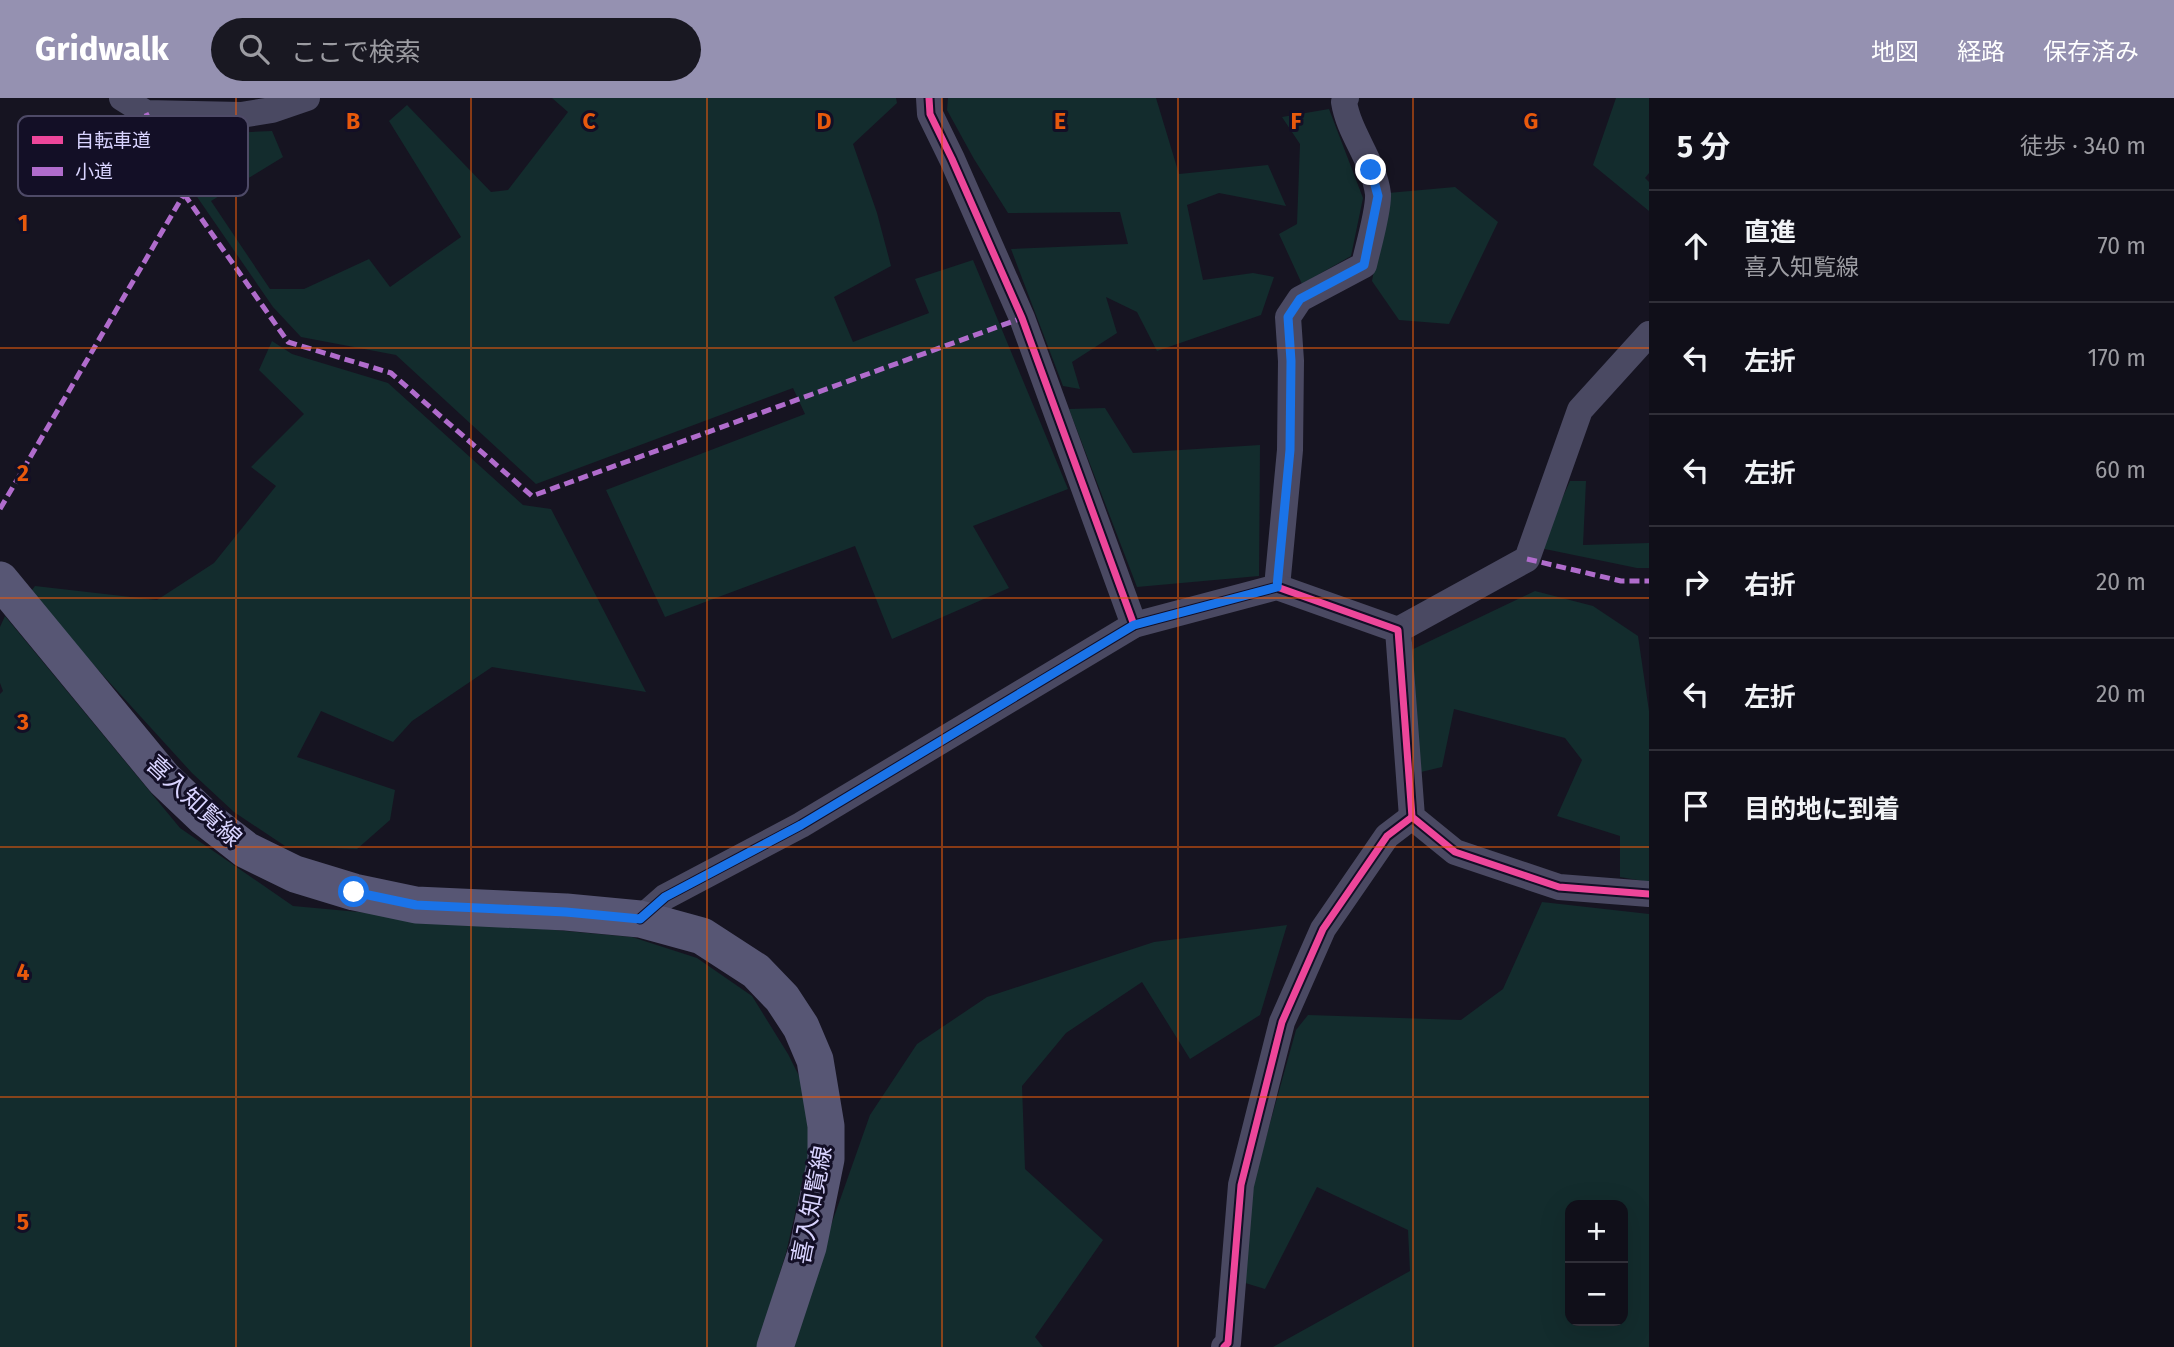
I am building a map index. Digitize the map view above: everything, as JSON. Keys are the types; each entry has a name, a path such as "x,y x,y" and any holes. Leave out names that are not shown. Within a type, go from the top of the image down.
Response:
{"main road":[{"name":"喜入知覧線","path":"0,580 164,779 205,818 246,850 295,874 354,892 416,905 566,912 640,919 702,936 756,971 782,998 795,1017 815,1060 826,1126 826,1159 808,1247 775,1347"}],"street":[{"path":"122,98 147,105 241,114 272,110 307,98"},
{"path":"929,98 930,114 1022,318 1134,625"},
{"path":"1277,587 1290,450 1291,361 1288,317 1300,299 1364,265 1378,196 1371,170 1346,116 1346,98"},
{"path":"640,919 665,897 801,825 1134,625 1277,587 1398,630 1527,559 1580,410 1649,334"},
{"path":"1398,630 1412,817 1455,852 1559,887 1649,894"},
{"path":"1224,1347 1228,1343 1241,1185 1282,1022 1323,929 1387,836 1412,817"}],"green space":[{"path":"552,98 896,98 897,103 853,144 877,213 891,266 834,297 853,342 929,313 915,279 973,260 1068,489 973,526 1009,588 892,639 855,546 665,617 606,490 805,414 793,388 536,484 396,355 301,337 273,307 196,196 219,196 211,201 270,289 304,289 369,259 390,287 461,237 389,121 407,105 491,192 508,190 568,112"},
{"path":"948,98 1156,98 1179,174 1268,165 1286,206 1219,193 1187,205 1203,280 1253,273 1274,277 1261,315 1157,351 1137,312 1106,297 1117,333 1072,362 1080,389 1063,386 1011,249 1128,244 1120,212 1008,213 947,110"},
{"path":"1616,98 1649,98 1649,173 1645,178 1649,182 1649,211 1593,165"},
{"path":"1329,109 1363,198 1351,256 1302,284 1279,234 1297,224 1300,144 1282,117"},
{"path":"272,131 283,157 248,178 248,132"},
{"path":"1455,187 1498,222 1449,324 1399,320 1372,281 1388,193"},
{"path":"272,341 292,354 388,383 523,505 551,509 646,692 492,667 412,721 393,742 321,711 297,757 395,790 390,820 357,849 285,846 234,812 192,773 29,594 35,586 157,600 214,563 276,486 251,467 304,414 259,370"},
{"path":"1105,408 1133,453 1260,445 1259,576 1137,587 1069,409"},
{"path":"1570,481 1586,481 1583,545 1649,543 1649,568 1637,568 1540,548"},
{"path":"1535,591 1593,606 1638,636 1649,711 1649,882 1620,877 1620,836 1557,816 1582,760 1565,738 1454,709 1442,767 1421,772 1407,652"},
{"path":"5,616 180,828 293,906 632,937 697,958 752,996 788,1054 810,1098 810,1149 786,1253 757,1347 0,1347 0,694 3,691 0,683 0,627"},
{"path":"1542,902 1649,914 1649,1347 1273,1347 1410,1271 1408,1230 1317,1187 1265,1289 1242,1282 1250,1195 1296,1030 1308,1015 1461,1020 1503,989"},
{"path":"1287,925 1260,1015 1190,1059 1142,982 1066,1033 1022,1086 1025,1169 1103,1240 1035,1337 1043,1347 788,1347 870,1115 917,1044 987,997 1154,942"}],"marked path":[{"path":"0,509 183,196"},
{"path":"185,196 288,342 391,373 532,496 1022,318"},
{"path":"1527,559 1621,581 1649,581"}],"cycle path":[{"path":"929,98 930,114 1022,318 1134,625"},
{"path":"640,919 665,897 801,825 1134,625 1277,587 1398,630 1412,817 1455,852 1559,887 1649,894"},
{"path":"1224,1347 1228,1343 1241,1185 1282,1022 1323,929 1387,836 1412,817"}],"route":[{"path":"354,892 416,905 566,912 640,919 665,897 764,847 1134,625 1277,587 1290,450 1291,361 1288,317 1300,299 1364,265 1378,196 1371,170"}]}
